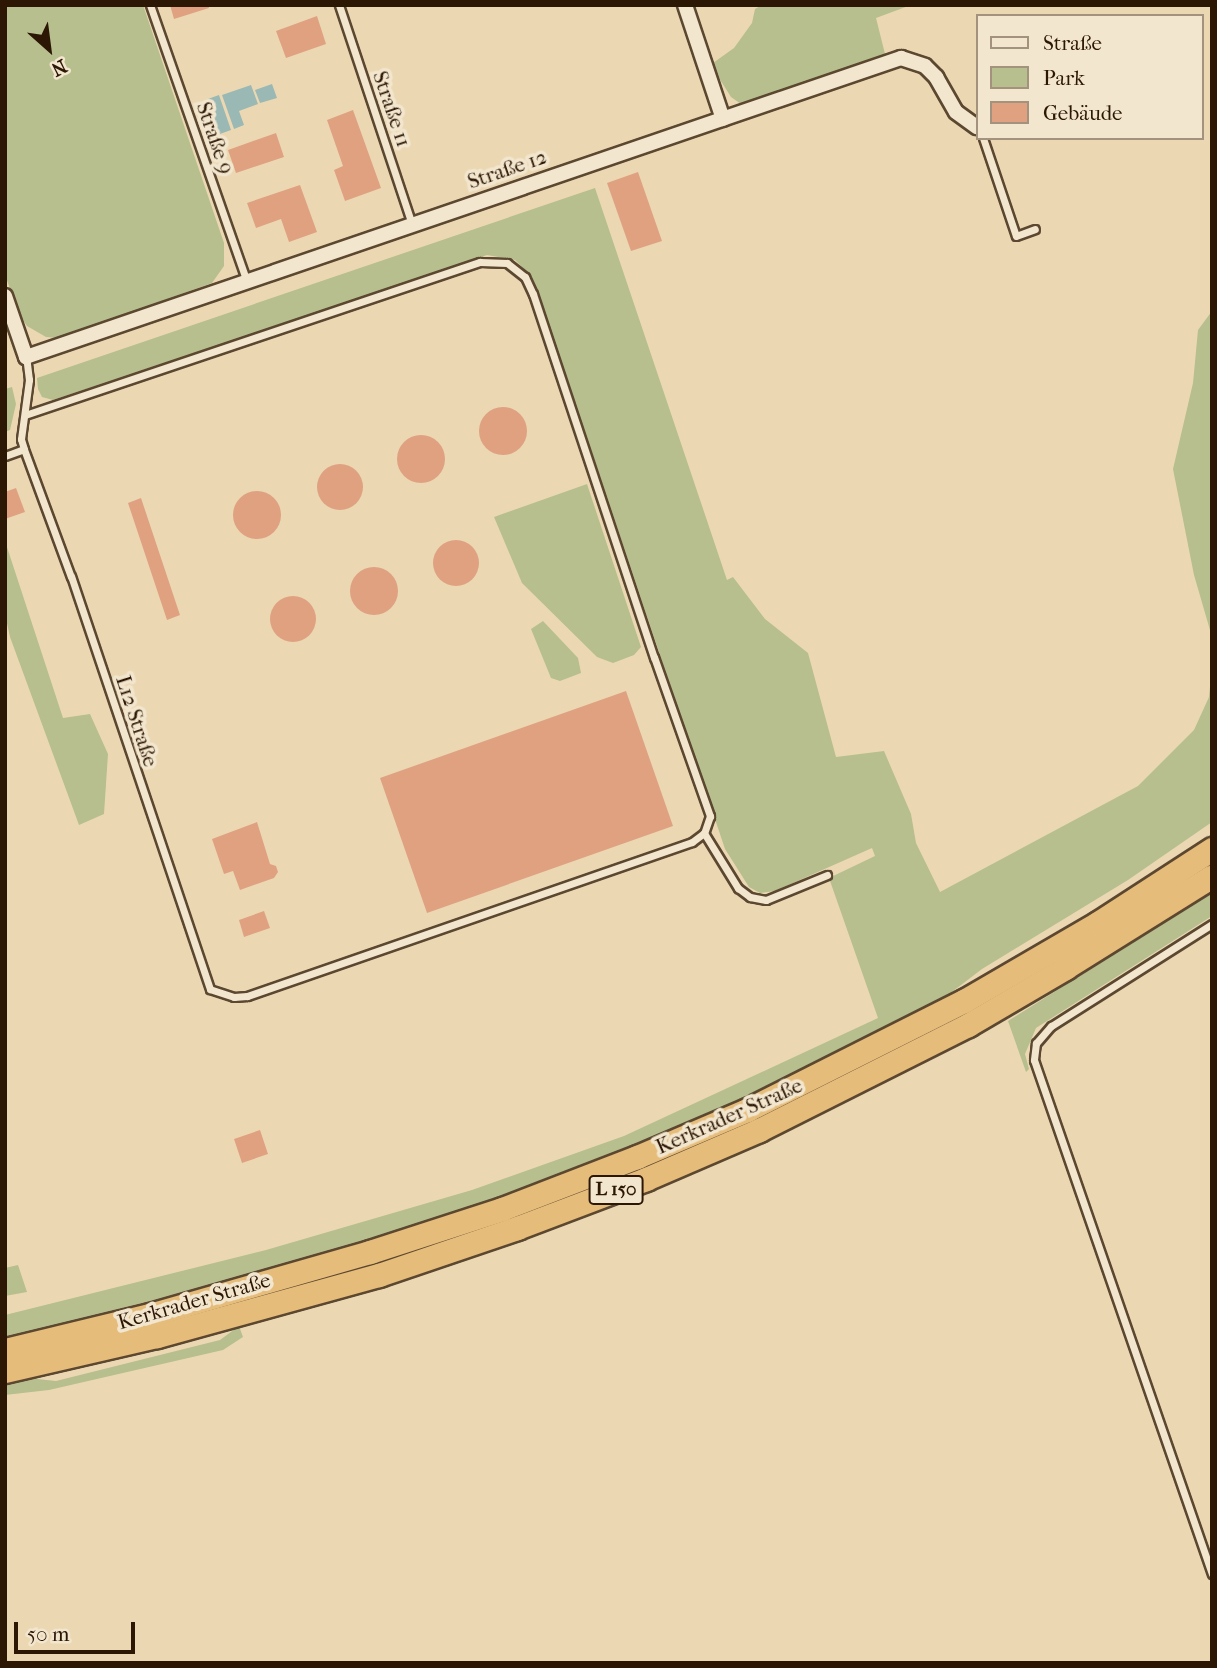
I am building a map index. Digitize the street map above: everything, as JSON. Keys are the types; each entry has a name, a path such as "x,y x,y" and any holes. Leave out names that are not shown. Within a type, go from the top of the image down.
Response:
{"highway":[{"name":"Kerkrader Straße","path":"5,1350 150,1315 370,1252 502,1209 637,1157 747,1110 964,1001 1209,856"},
{"name":"Kerkrader Straße","path":"5,1371 157,1336 379,1275 517,1228 646,1179 759,1130 968,1025 1065,968 1209,856"}],"street":[{"path":"685,5 723,118"},
{"name":"Straße 12","path":"26,357 901,58 925,66 936,77 956,111 976,126"},
{"path":"5,296 26,357"}],"lane":[{"name":"Straße 9","path":"150,5 247,282"},
{"name":"Straße 11","path":"339,5 412,224"},
{"path":"984,140 1016,236 1035,229"},
{"path":"25,415 480,262 507,263 525,277 533,294 710,816 704,833 738,888 750,897 766,900 827,875"},
{"path":"5,456 24,449 22,439 29,380 26,357"},
{"name":"L12 Straße","path":"24,449 71,577 210,989 225,994 247,996 692,842 704,833"},
{"path":"1212,925 1051,1026 1036,1043 1034,1060 1212,1574"}],"green space":[{"path":"5,5 143,5 224,243 224,266 212,283 59,338 46,337 27,326 20,316 5,275"},
{"path":"762,5 911,5 876,18 885,54 741,104 731,97 713,63 734,48 752,23 755,9"},
{"path":"595,188 727,580 733,577 765,619 808,653 836,757 884,751 911,814 916,843 940,892 1138,786 1194,730 1209,697 1212,666 1212,822 1128,880 982,969 940,1001 808,1069 690,1123 594,1162 410,1229 155,1300 5,1337 5,1315 266,1250 472,1190 624,1136 878,1018 829,878 875,856 872,848 775,891 760,893 749,887 725,849 542,303 531,276 515,260 487,255 53,400 42,397 38,389 37,378"},
{"path":"1212,311 1212,637 1194,575 1173,469 1193,383 1198,330"},
{"path":"12,387 16,404 10,430 5,432 5,389"},
{"path":"587,484 641,647 634,655 613,663 597,657 522,583 494,517"},
{"path":"5,541 63,718 90,714 108,754 104,814 79,825 10,637 5,614"},
{"path":"543,621 578,658 581,673 560,681 551,678 531,629"},
{"path":"1212,893 1212,916 1036,1028 1025,1054 1029,1069 1026,1072 1008,1021"},
{"path":"18,1265 27,1292 5,1296 5,1268"},
{"path":"239,1326 243,1337 223,1350 49,1390 5,1395 5,1383 28,1378 56,1381 220,1340"}],"water":[{"path":"272,84 277,98 260,103 255,90"},
{"path":"251,85 258,104 239,111 244,125 234,129 222,95"},
{"path":"219,95 231,130 217,135 205,100"}],"building":[{"path":"170,5 208,5 209,8 174,19"},
{"path":"317,16 326,44 286,58 276,31"},
{"path":"353,110 381,188 345,201 334,170 343,166 327,120"},
{"path":"276,133 284,157 236,173 228,150"},
{"path":"638,172 662,241 631,251 607,183"},
{"path":"300,185 317,232 289,242 281,219 256,228 247,203"},
{"path":"503,407 520,414 527,431 520,448 503,455 486,448 479,431 486,414"},
{"path":"421,435 438,442 445,459 438,476 421,483 404,476 397,459 404,442"},
{"path":"340,464 357,470 363,487 357,504 340,510 323,504 317,487 323,470"},
{"path":"16,488 25,512 5,519 5,492"},
{"path":"257,491 274,498 281,515 274,532 257,539 240,532 233,515 240,498"},
{"path":"141,498 180,615 167,620 128,503"},
{"path":"456,540 472,547 479,563 472,579 456,586 440,579 433,563 440,547"},
{"path":"374,567 391,574 398,591 391,608 374,615 357,608 350,591 357,574"},
{"path":"293,596 310,602 316,619 310,636 293,642 276,636 270,619 276,602"},
{"path":"626,691 673,826 427,913 380,778"},
{"path":"257,822 270,864 276,866 278,872 274,878 240,890 233,871 224,874 212,839"},
{"path":"264,911 270,928 244,937 239,920"},
{"path":"260,1130 268,1154 242,1163 234,1139"}]}
